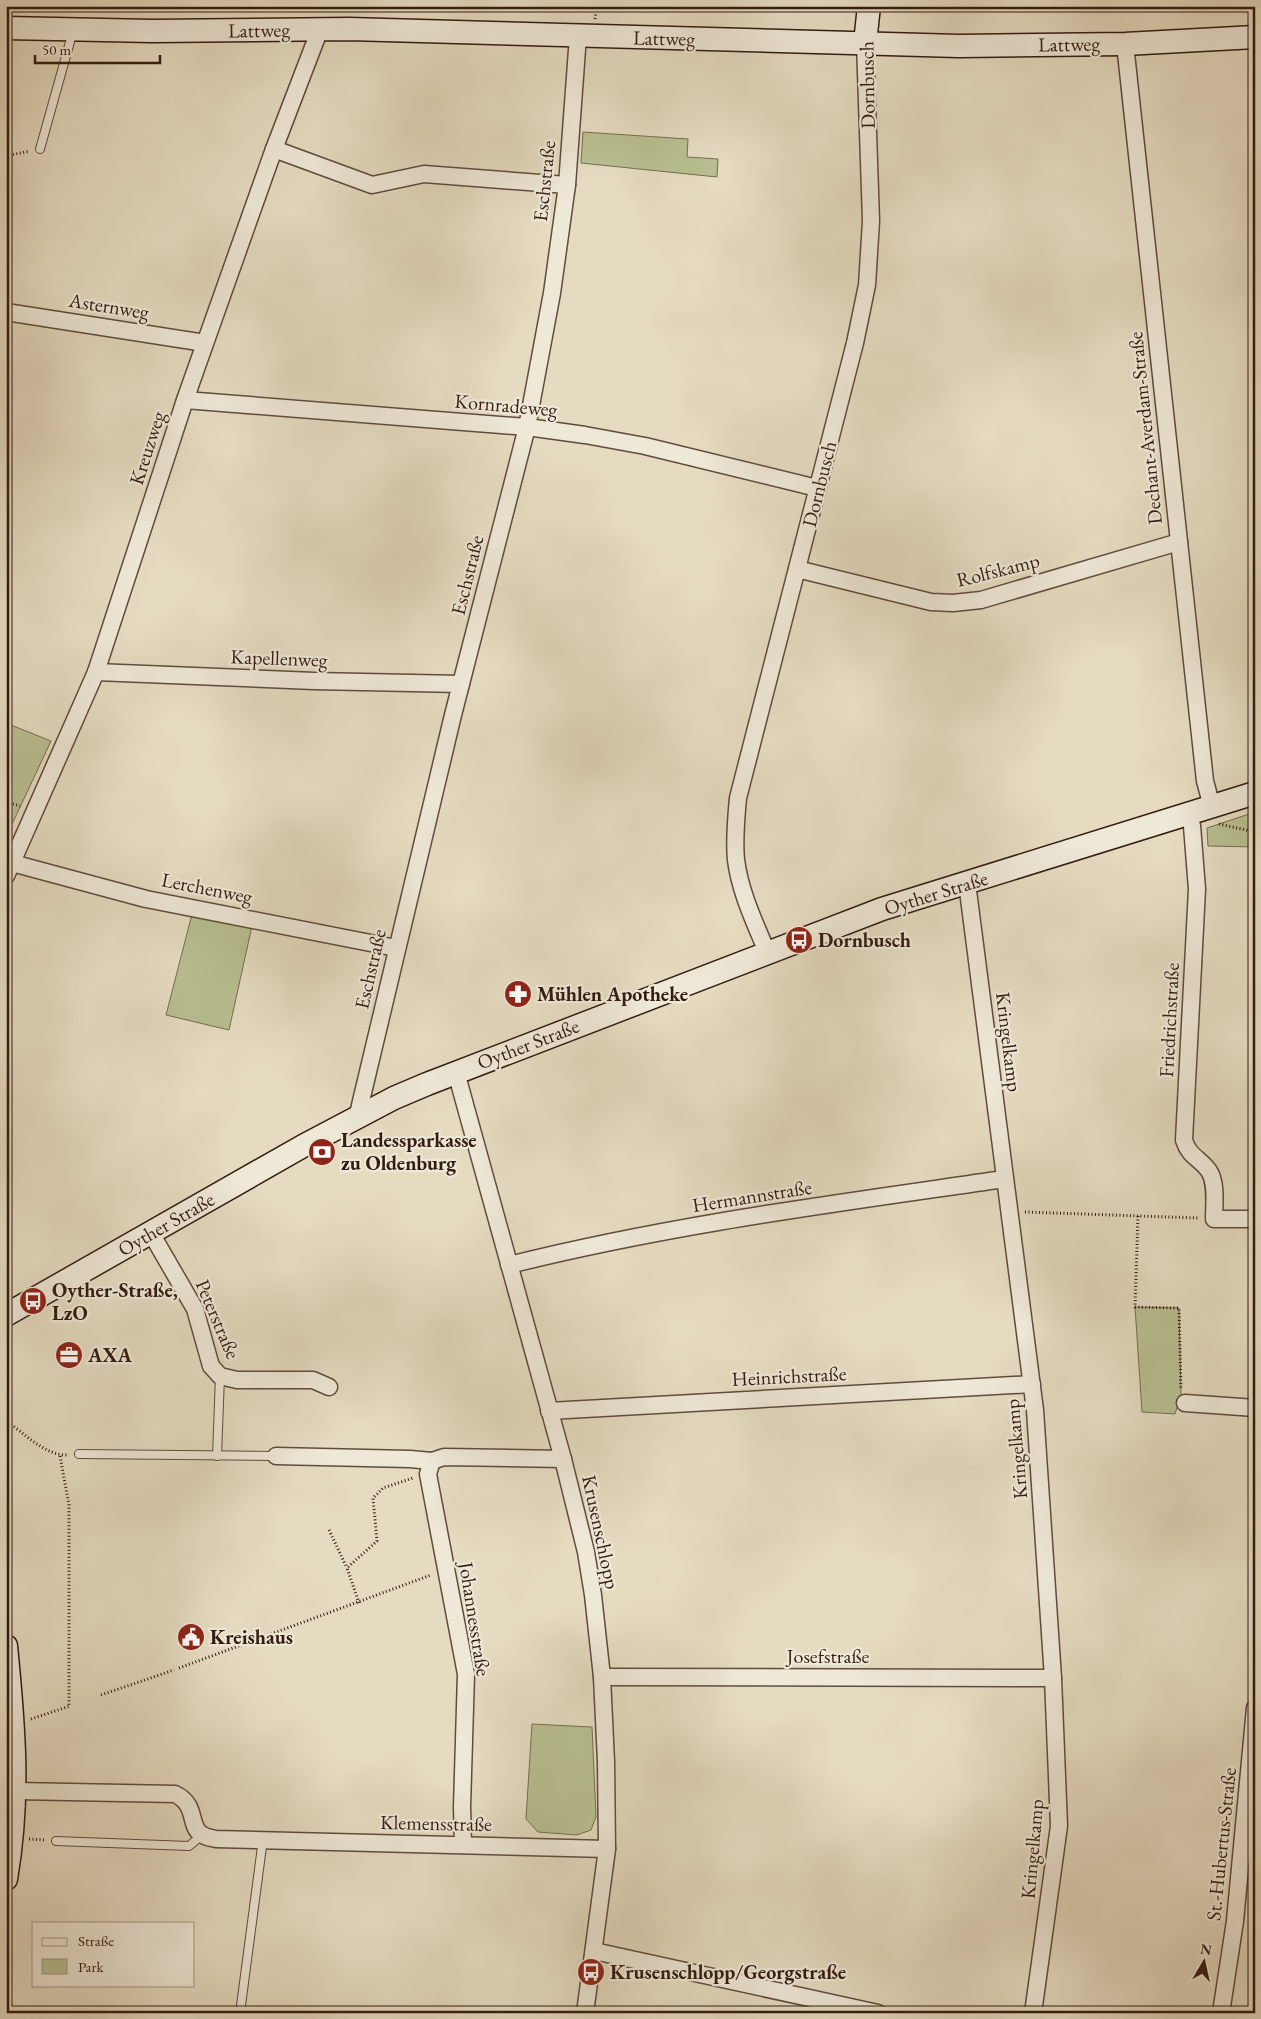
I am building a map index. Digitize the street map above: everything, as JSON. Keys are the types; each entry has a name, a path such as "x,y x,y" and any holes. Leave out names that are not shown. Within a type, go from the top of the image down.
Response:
{"main road":[{"name":"Dornbusch","path":"865,43 869,6"},
{"name":"Lattweg","path":"6,28 74,30 320,29 958,46 1125,44 1255,37"},
{"name":"Oyther Straße","path":"6,1315 394,1098 456,1072 882,909 967,883 1191,822 1212,807 1255,793"},
{"path":"6,1646 14,1725 16,1791 6,1879"}],"street":[{"name":"Kreuzweg","path":"9,869 96,672 185,400 274,149 320,29"},
{"name":"Eschstraße","path":"357,1118 396,948 527,427 552,293 567,185 578,36"},
{"name":"Dornbusch","path":"767,952 742,889 736,861 735,832 740,790 855,343 867,285 871,221 865,43"},
{"name":"Dechant-Averdam-Straße","path":"1125,44 1205,781 1212,807"},
{"path":"274,149 372,185 424,174 567,185"},
{"name":"Asternweg","path":"6,312 205,343"},
{"name":"Kornradeweg","path":"185,400 527,427 585,434 645,446 817,488"},
{"name":"Rolfskamp","path":"797,569 931,602 953,603 981,600 1179,542"},
{"name":"Kapellenweg","path":"96,672 314,681 461,684"},
{"name":"Friedrichstraße","path":"1191,822 1197,889 1184,1140 1187,1150 1209,1170 1212,1180 1214,1219"},
{"name":"Lerchenweg","path":"9,869 396,948"},
{"name":"Kringelkamp","path":"967,883 1040,1457 1053,1678 1058,1826 1033,2013"},
{"name":"Krusenschlopp","path":"456,1072 563,1459 586,1552 593,1595 602,1677 608,1848 585,2013"},
{"name":"Hermannstraße","path":"509,1265 575,1248 662,1232 1004,1179"},
{"path":"1214,1219 1255,1220"},
{"name":"Peterstraße","path":"151,1233 195,1309 210,1366 220,1376 237,1380 312,1380 329,1386"},
{"name":"Heinrichstraße","path":"550,1411 1032,1384"},
{"path":"1185,1403 1255,1408"},
{"path":"276,1456 410,1459 430,1468 444,1457 563,1459"},
{"name":"Johannesstraße","path":"430,1468 446,1569 466,1674 462,1808 463,1845"},
{"name":"Josefstraße","path":"602,1677 1053,1678"},
{"name":"St.-Hubertus-Straße","path":"1221,2013 1235,1921 1255,1708"},
{"path":"16,1791 175,1794 184,1799 196,1830 202,1835"},
{"name":"Klemensstraße","path":"202,1835 216,1839 608,1848"},
{"path":"594,1951 878,2013"}],"lane":[{"path":"40,149 74,30"},
{"path":"217,1456 220,1376"},
{"path":"80,1454 276,1456"},
{"path":"56,1841 189,1846 202,1835"},
{"path":"240,2013 263,1840"}],"path":[{"path":"348,6 353,7"},
{"path":"6,156 40,149"},
{"path":"1191,822 1213,823 1255,832"},
{"path":"1009,1212 1214,1219"},
{"path":"1138,1216 1135,1307 1179,1308 1181,1395 1185,1403"},
{"path":"6,1420 29,1438 60,1456 80,1454"},
{"path":"14,1725 70,1706 69,1504 60,1456"},
{"path":"347,1568 377,1542 373,1498 382,1488 430,1468"},
{"path":"328,1530 347,1568 359,1603"},
{"path":"179,1668 359,1603 446,1569"},
{"path":"101,1694 174,1670"},
{"path":"10,1838 56,1841"}],"green space":[{"path":"583,132 688,139 687,157 718,159 717,177 581,163"},
{"path":"6,723 51,741 6,837"},
{"path":"1255,812 1255,847 1208,846 1207,828"},
{"path":"192,914 252,926 229,1030 166,1015"},
{"path":"1135,1307 1179,1308 1181,1395 1175,1414 1142,1412"},
{"path":"532,1724 592,1727 596,1817 591,1830 577,1835 538,1832 526,1819"}],"place":[{"name":"Dornbusch","path":"799,940"},
{"name":"Mühlen Apotheke","path":"518,994"},
{"name":"Landessparkasse zu Oldenburg","path":"322,1152"},
{"name":"Oyther-Straße, LzO","path":"33,1301"},
{"name":"AXA","path":"69,1355"},
{"name":"Kreishaus","path":"191,1637"},
{"name":"Krusenschlopp/Georgstraße","path":"591,1972"}]}
